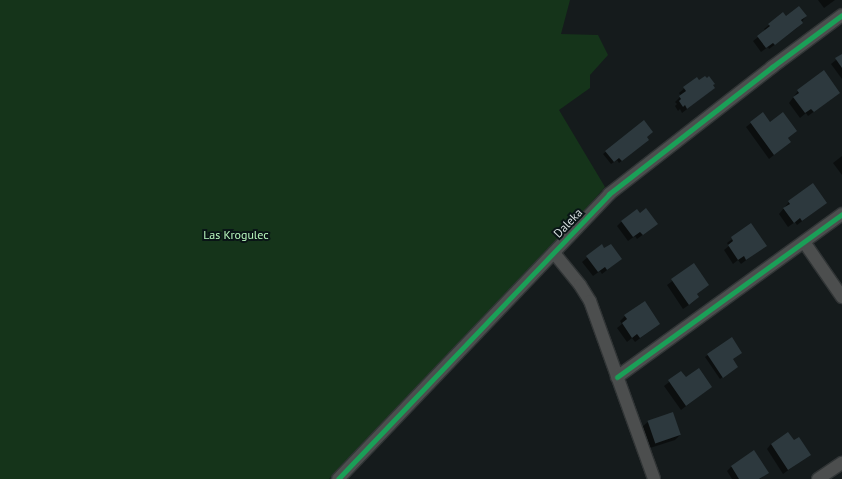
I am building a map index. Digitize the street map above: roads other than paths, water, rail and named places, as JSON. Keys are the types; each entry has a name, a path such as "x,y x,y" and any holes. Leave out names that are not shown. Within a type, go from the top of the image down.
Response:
{"street":[{"name":"Daleka","path":"338,479 610,194 630,177 842,15"},
{"path":"617,377 842,214"},
{"path":"804,242 842,297"},
{"path":"554,253 580,285 590,301 654,479"},
{"path":"818,479 842,463"}],"park label":[{"name":"Las Krogulec","path":"236,235"}]}
